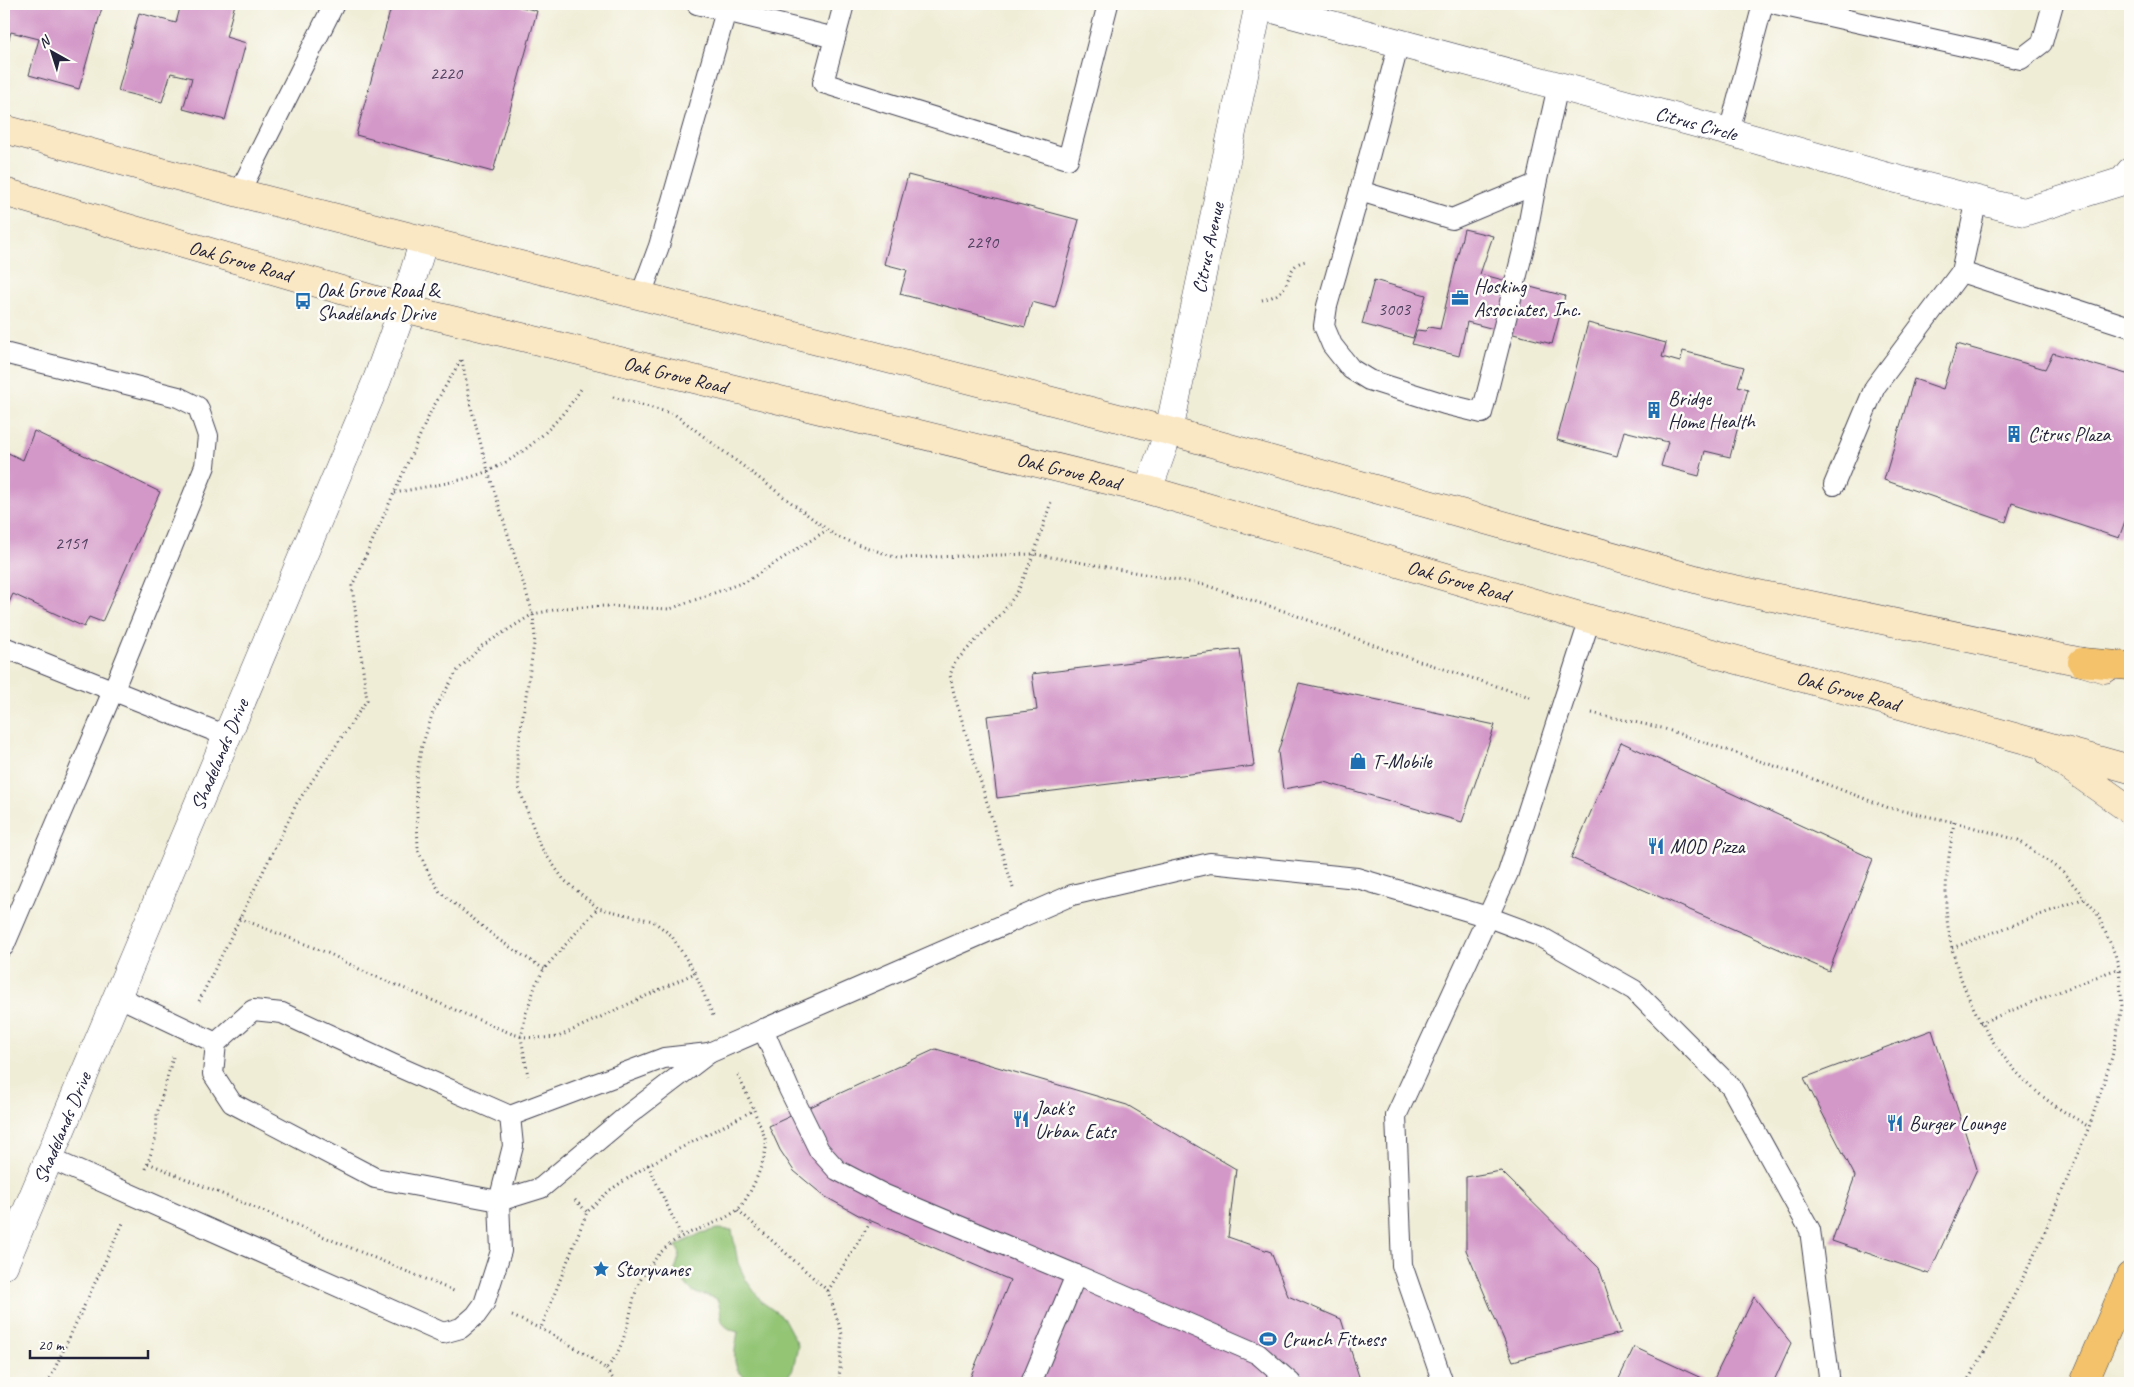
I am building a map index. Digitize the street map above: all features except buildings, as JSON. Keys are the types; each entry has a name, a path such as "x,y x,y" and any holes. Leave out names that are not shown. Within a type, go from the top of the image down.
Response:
{"highway":[{"path":"2082,662 2130,666"},
{"path":"2084,1383 2130,1276"}],"main road":[{"path":"4,129 239,193 1169,431 1720,586 2082,662 2130,676"},
{"name":"Oak Grove Road","path":"4,192 403,308 1148,490 1590,619 2130,768"},
{"path":"2035,742 2130,810"}],"street":[{"name":"Citrus Circle","path":"1257,4 2024,212 2128,180"},
{"name":"Citrus Avenue","path":"1148,490 1169,431 1257,4"},
{"name":"Shadelands Drive","path":"4,1265 376,380 403,308 424,240"}],"lane":[{"path":"239,193 334,4"},
{"path":"697,4 727,7 835,38"},
{"path":"844,4 823,83 1068,159 1108,4"},
{"path":"1729,132 1763,4"},
{"path":"1776,4 2021,59 2042,44 2053,4"},
{"path":"641,295 659,246 727,7"},
{"path":"1399,43 1339,268 1326,306 1324,326 1332,346 1351,369 1369,380 1444,404 1482,413 1524,243 1558,86"},
{"path":"1360,191 1452,219 1536,184"},
{"path":"1834,485 1875,387 1961,272 1977,199"},
{"path":"1961,272 2130,327"},
{"path":"4,353 178,396 198,407 208,436 205,466 113,691 4,946"},
{"path":"1443,1383 1402,1265 1396,1116 1508,873 1590,619"},
{"path":"4,647 227,736"},
{"path":"709,1053 664,1058 510,1116 282,1013 253,1010 216,1043 213,1074 232,1103 375,1178 500,1201 541,1188 628,1115 709,1053 1072,895 1210,863 1357,878 1488,917 1539,936 1634,990 1731,1087 1810,1230 1829,1376 1826,1383"},
{"path":"117,996 216,1043"},
{"path":"763,1029 789,1089 819,1150 837,1170 885,1195 1258,1354 1291,1383"},
{"path":"49,1158 443,1333 461,1328 476,1315 484,1304 501,1251 500,1201 513,1146 510,1116"},
{"path":"1031,1383 1076,1275"}],"path":[{"path":"1262,300 1283,290 1290,272 1304,261 1318,261 1339,268"},
{"path":"462,358 471,361"},
{"path":"462,358 471,407 488,471 533,614 535,638 517,753 519,788 540,846 564,880 598,908 653,921 671,935 695,973 713,1018"},
{"path":"367,700 352,586 431,411 462,358"},
{"path":"572,386 591,392"},
{"path":"394,492 454,481 488,471 512,458 537,439 565,413 581,389"},
{"path":"609,396 674,414 837,537 897,558 1034,554 1205,585 1287,612 1392,652 1523,695"},
{"path":"1022,917 954,694 950,675 955,662 1002,612 1018,591 1034,554 1053,495"},
{"path":"544,969 499,940 440,892 418,850 416,779 421,749 433,712 457,671 482,646 533,614 564,608 605,606 670,609 747,581 827,530"},
{"path":"1604,716 1662,728 1813,779 1889,808 1954,822 2018,840 2062,872 2096,913 2108,936 2119,968 2122,1006 2112,1058 2089,1126 2038,1248 1994,1336 1966,1383"},
{"path":"1954,822 1947,864 1946,906 1952,948 1963,986 1980,1022 2010,1064 2046,1099 2089,1126"},
{"path":"1952,948 2085,898"},
{"path":"529,1083 521,1037 526,1013 536,984 544,969 598,908"},
{"path":"239,918 304,942 365,972 521,1037 558,1037 695,973"},
{"path":"1980,1022 2119,968"},
{"path":"606,1369 612,1362 627,1330 637,1286 652,1262 667,1245 681,1235 717,1221 738,1210 754,1183 763,1159 766,1143 748,1098"},
{"path":"541,1328 587,1212 610,1190 648,1165 754,1110"},
{"path":"148,1163 541,1328 585,1353 606,1369 616,1383"},
{"path":"648,1165 681,1235"},
{"path":"573,1198 587,1212"},
{"path":"738,1210 828,1291 842,1334 839,1383"},
{"path":"828,1291 871,1221"}],"green space":[{"path":"717,1229 732,1230 738,1263 746,1280 762,1302 783,1317 798,1345 793,1369 783,1383 750,1383 739,1372 735,1363 735,1347 738,1332 723,1323 717,1299 692,1291 674,1273 680,1254 676,1246 701,1233"}],"place":[{"name":"Hosking Associates, Inc.","path":"1460,298"},
{"name":"Oak Grove Road & Shadelands Drive","path":"303,301"},
{"name":"Bridge Home Health","path":"1654,410"},
{"name":"Citrus Plaza","path":"2014,434"},
{"name":"T-Mobile","path":"1358,761"},
{"name":"MOD Pizza","path":"1656,846"},
{"name":"Jack's Urban Eats","path":"1021,1119"},
{"name":"Burger Lounge","path":"1895,1123"},
{"name":"Storyvanes","path":"601,1269"},
{"name":"Crunch Fitness","path":"1268,1339"}]}
